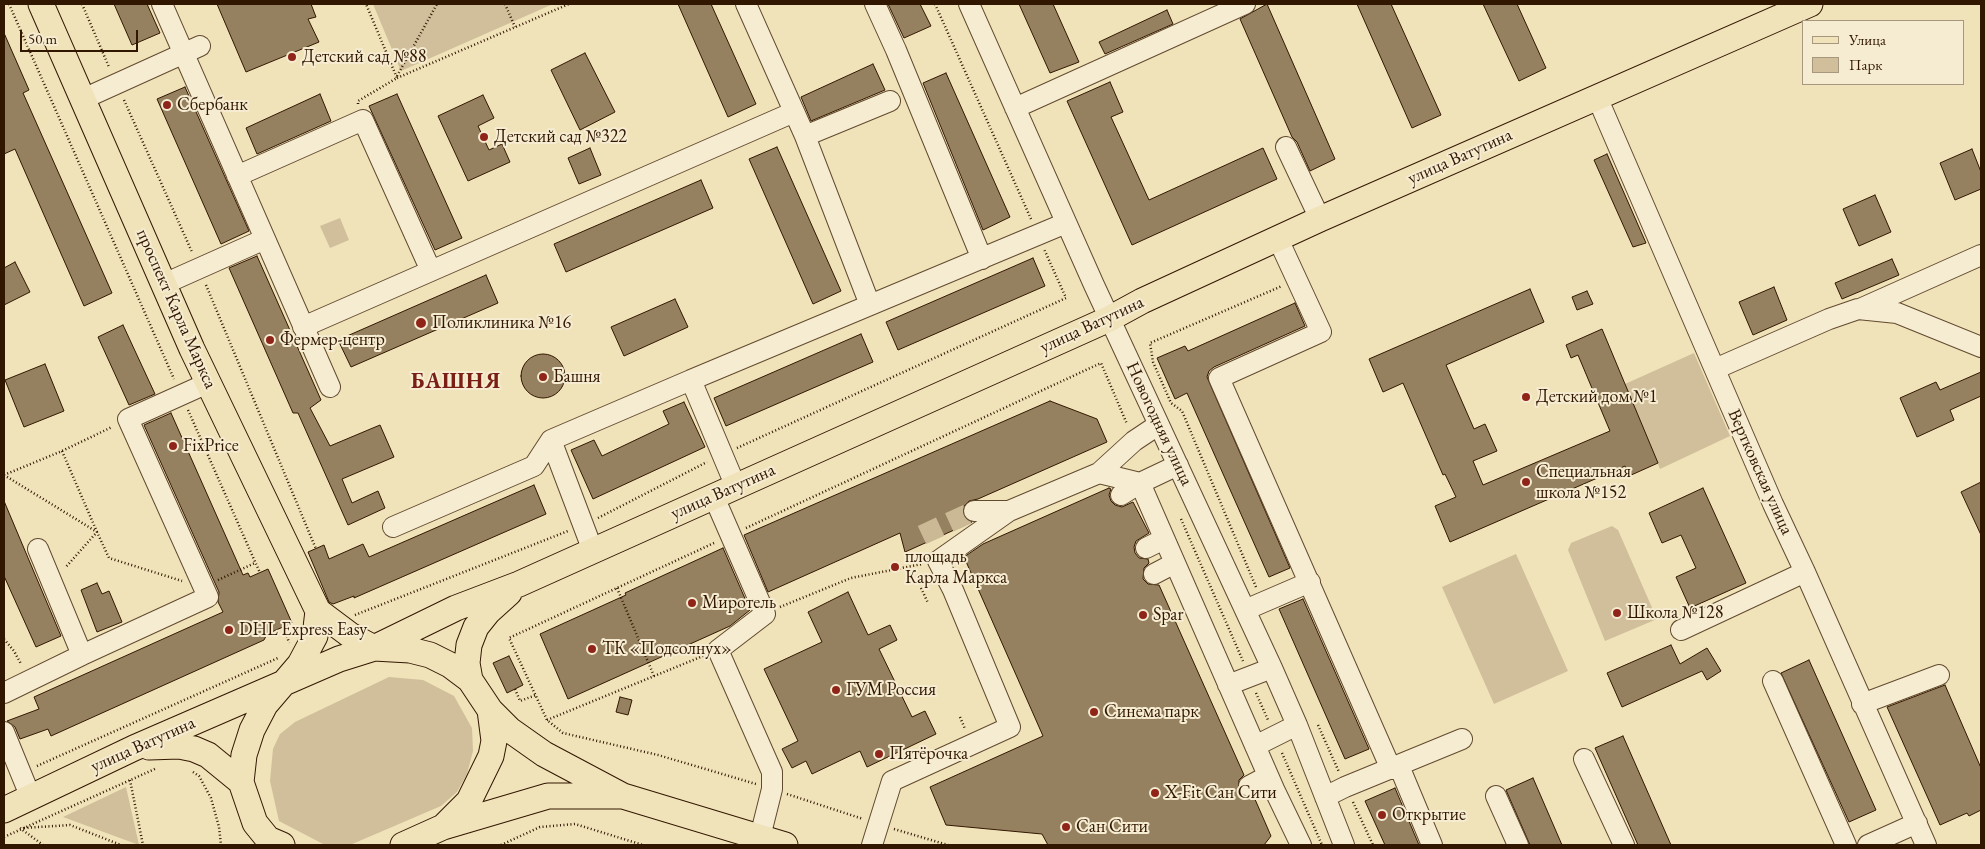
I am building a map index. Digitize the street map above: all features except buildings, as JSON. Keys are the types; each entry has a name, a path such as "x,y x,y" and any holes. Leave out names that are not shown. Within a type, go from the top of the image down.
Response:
{"main road":[{"name":"проспект Карла Маркса","path":"41,4 208,383 318,611"},
{"name":"улица Ватутина","path":"374,648 456,608 519,584 1110,319 1142,301 1320,219 1810,4"},
{"path":"470,680 467,663 470,645 476,628 488,612 519,584"},
{"path":"318,611 350,635 374,648"},
{"path":"282,845 254,834 241,782 244,755 252,730 266,705 300,664 315,636 318,611"},
{"path":"284,683 339,659 374,648 410,650 430,655 450,665 470,680 490,710 510,730 544,754 623,796 785,845"},
{"name":"улица Ватутина","path":"4,810 134,748 284,683"},
{"path":"443,827 469,802 491,756 494,741 490,710"},
{"path":"134,748 179,746 194,749 208,754 241,782"},
{"path":"403,845 443,827 548,796 623,796"}],"street":[{"path":"162,4 192,50 237,176 330,387"},
{"path":"746,4 805,136 870,305"},
{"path":"875,4 896,50 982,259"},
{"name":"Новогодняя улица","path":"969,4 1066,224 1158,424 1254,606 1272,668 1297,725 1344,845"},
{"path":"1015,108 1245,4"},
{"path":"82,99 192,50"},
{"name":"Вертковская улица","path":"1597,97 1646,193 1714,368 1926,845"},
{"path":"805,136 890,101"},
{"path":"303,327 794,112"},
{"path":"237,176 363,120 431,271"},
{"path":"1286,147 1320,219"},
{"path":"393,527 534,466 551,440 690,380 1066,224"},
{"path":"164,284 265,238"},
{"path":"1278,239 1321,332 1220,378 1310,582 1432,845"},
{"path":"1714,368 1829,319 1858,310 1981,255"},
{"path":"1858,310 1897,313 1981,347"},
{"path":"690,380 736,487"},
{"path":"4,693 31,682 82,655 208,597 128,419 208,383"},
{"path":"1094,482 1134,441 1158,424"},
{"path":"551,440 593,551"},
{"path":"1121,495 1140,483 1178,465"},
{"path":"872,845 892,781 1010,727 953,590 938,561 1009,511 1094,482 1140,483"},
{"path":"1140,483 1271,782 1301,845"},
{"path":"714,497 765,614 718,650 772,772 772,789 760,837"},
{"path":"974,511 1009,511"},
{"path":"1146,548 1164,539"},
{"path":"38,549 82,655"},
{"path":"1156,578 1177,568"},
{"path":"1681,630 1805,572"},
{"path":"1254,606 1310,582"},
{"path":"1228,685 1272,668"},
{"path":"1862,704 1939,675"},
{"path":"1773,680 1846,845"},
{"path":"1255,746 1297,725"},
{"path":"4,732 31,798"},
{"path":"1325,797 1462,739"},
{"path":"1584,759 1624,845"},
{"path":"1252,792 1271,782"},
{"path":"1496,796 1518,845"},
{"path":"1868,845 1917,823"}],"path":[{"path":"9,4 260,573"},
{"path":"366,4 397,78"},
{"path":"397,78 437,4"},
{"path":"505,4 515,27"},
{"path":"363,120 358,101 397,78 569,4"},
{"path":"350,616 583,525 722,455 1066,298 935,4"},
{"path":"1254,606 1182,411 1171,403 1153,362 1150,343 1297,279"},
{"path":"948,845 658,755 563,733 547,720 509,638 1101,363 1134,441"},
{"path":"97,532 4,475 62,451 128,419"},
{"path":"62,451 109,558 203,587 255,563"},
{"path":"1181,517 1322,845"},
{"path":"52,582 97,532"},
{"path":"765,614 850,578 938,561"},
{"path":"617,588 654,676"},
{"path":"921,588 928,603"},
{"path":"284,626 291,652"},
{"path":"4,639 14,651 31,682"},
{"path":"547,720 718,650"},
{"path":"20,774 282,656"},
{"path":"515,689 520,702 536,695"},
{"path":"1318,725 1373,845"},
{"path":"4,836 160,767"},
{"path":"192,771 199,776 211,798 219,827 221,845"},
{"path":"130,780 143,845"},
{"path":"502,845 540,827 575,824 643,845"},
{"path":"20,828 70,825 120,845"},
{"path":"20,828 43,845"}],"green space":[{"path":"373,4 553,4 401,71"},
{"path":"340,218 349,240 330,248 320,226"},
{"path":"1694,353 1730,436 1660,469 1625,384"},
{"path":"1612,526 1618,530 1657,619 1605,641 1568,550 1571,543"},
{"path":"1516,554 1568,671 1494,704 1442,587"},
{"path":"389,677 423,680 454,696 472,728 473,751 467,774 457,792 441,806 350,845 325,845 279,821 270,781 273,749 280,734 295,722"},
{"path":"126,787 139,845 63,817"}],"tunnel":[{"path":"922,535 974,511"}],"place":[{"name":"Детский сад №88","path":"292,57"},
{"name":"Сбербанк","path":"167,105"},
{"name":"Детский сад №322","path":"484,137"},
{"name":"Поликлиника №16","path":"421,323"},
{"name":"Фермер-центр","path":"270,340"},
{"name":"Башня","path":"543,377"},
{"name":"Детский дом №1","path":"1526,397"},
{"name":"FixPrice","path":"173,446"},
{"name":"Специальная школа №152","path":"1526,482"},
{"name":"площадь Карла Маркса","path":"895,567"},
{"name":"Миротель","path":"692,603"},
{"name":"Школа №128","path":"1617,613"},
{"name":"Spar","path":"1143,615"},
{"name":"DHL Express Easy","path":"229,630"},
{"name":"ТК «Подсолнух»","path":"592,649"},
{"name":"ГУМ Россия","path":"836,690"},
{"name":"Синема парк","path":"1094,712"},
{"name":"Пятёрочка","path":"879,754"},
{"name":"X-Fit Сан Сити","path":"1155,793"},
{"name":"Открытие","path":"1382,815"},
{"name":"Сан Сити","path":"1066,827"}],"district":[{"name":"БАШНЯ","path":"456,382"}]}
